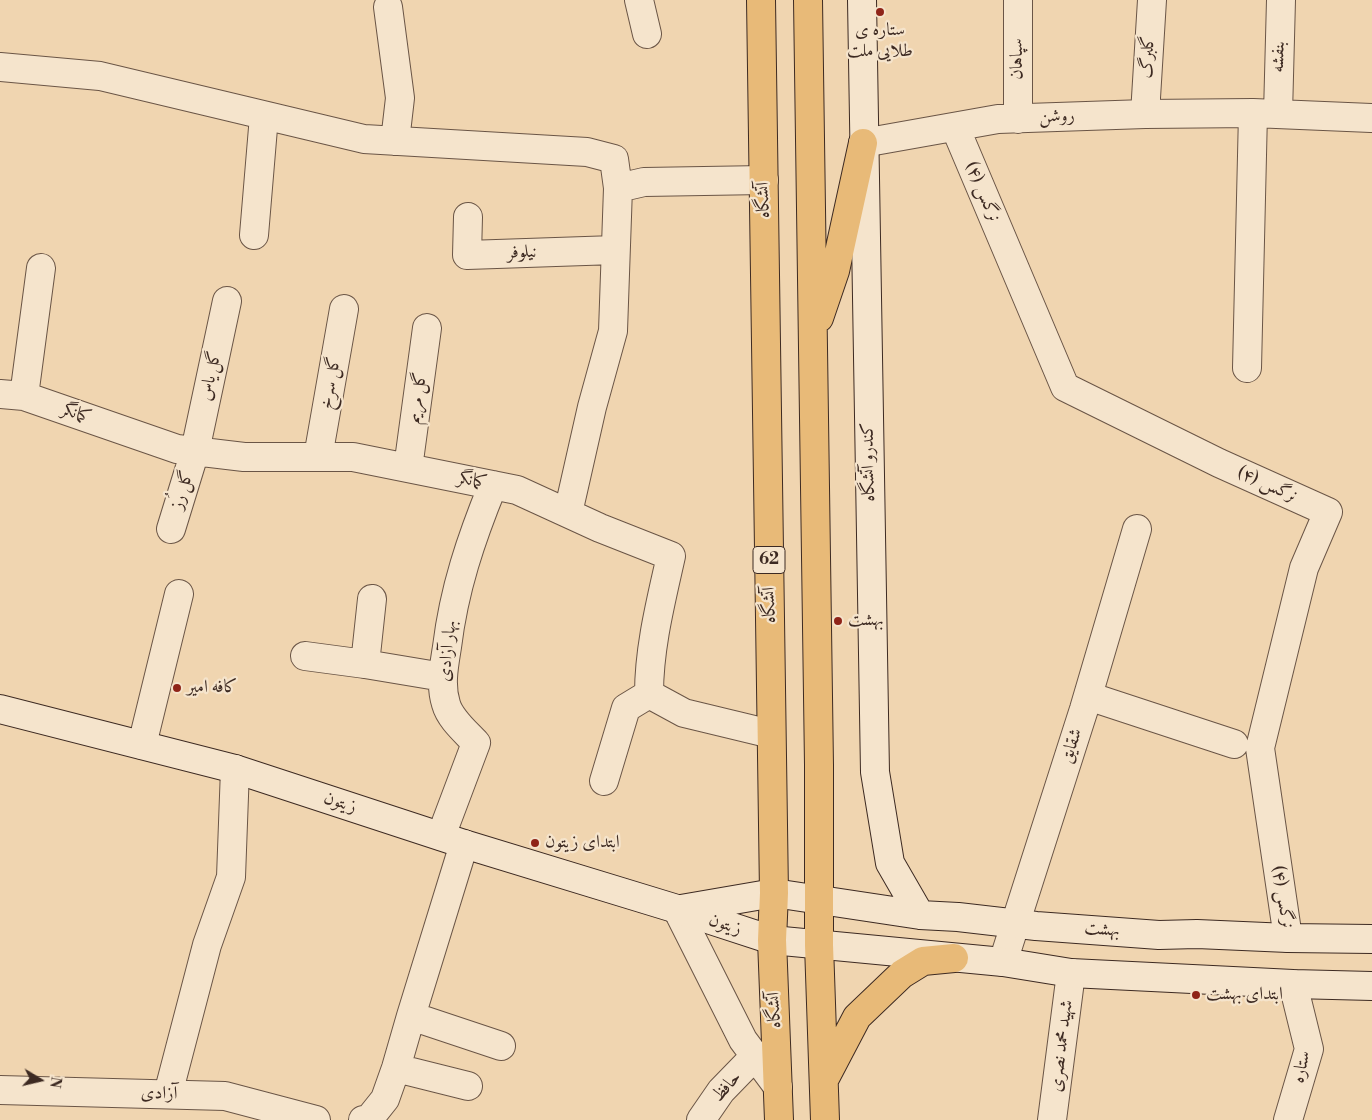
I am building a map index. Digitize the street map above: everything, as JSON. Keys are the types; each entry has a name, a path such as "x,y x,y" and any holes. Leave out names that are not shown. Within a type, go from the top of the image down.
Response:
{"main road":[{"name":"آتشگاه","path":"761,0 774,893 772,940 779,1120"},
{"path":"808,0 819,775 819,946 825,1120"},
{"path":"813,339 834,271 863,143"},
{"path":"824,1079 857,1017 902,974 923,961 954,958"}],"street":[{"path":"640,0 647,34"},
{"name":"کندرو آتشگاه","path":"862,0 875,772 890,862 920,915"},
{"name":"سپاهان","path":"1018,0 1018,119"},
{"name":"گلبرگ","path":"1145,114 1152,0"},
{"name":"بنفشه","path":"1265,114 1281,0"},
{"path":"388,7 400,98 395,141"},
{"path":"0,67 100,76 364,139 587,152 614,159 618,188 613,331 592,407 568,513"},
{"name":"روشن","path":"863,143 998,119 1145,114 1265,114 1372,118"},
{"path":"1246,368 1265,114"},
{"path":"254,235 264,116"},
{"name":"نرگس (۴)","path":"955,127 1065,387 1219,463 1328,512 1304,568 1260,748 1288,938"},
{"path":"618,188 644,182 764,180"},
{"name":"نیلوفر","path":"468,217 467,255 616,250"},
{"path":"12,395 41,268"},
{"name":"گل یاس","path":"195,451 227,301"},
{"name":"گل سرخ","path":"318,457 344,309"},
{"name":"گل مریم","path":"408,468 427,328"},
{"name":"کمانگر","path":"12,395 177,449 244,457 353,457 517,490 671,556 649,668 649,694"},
{"name":"گل رُز","path":"171,529 195,451"},
{"name":"بهار آزادی","path":"452,840 476,743 460,726 446,705 442,677 458,584 474,533 493,485"},
{"name":"شقایق","path":"1003,962 1088,696 1137,529"},
{"path":"142,745 179,594"},
{"path":"364,664 372,598"},
{"path":"305,656 442,677"},
{"path":"604,781 626,708 649,694 684,713 771,734"},
{"path":"1088,696 1234,744"},
{"name":"زیتون","path":"0,709 235,769 452,840 772,940 819,946"},
{"path":"168,1094 206,945 231,877 235,769"},
{"path":"364,1120 369,1119 385,1098 396,1068 452,840"},
{"name":"بهشت","path":"774,893 920,915 1158,935 1197,934 1372,939"},
{"name":"زیتون","path":"677,909 774,893"},
{"path":"677,909 744,1040 778,1087"},
{"path":"819,946 1003,962 1071,973 1372,986"},
{"name":"شهید محمد نصری","path":"1052,1120 1071,973"},
{"name":"ستاره","path":"1288,1120 1309,1049 1293,984"},
{"path":"410,1016 501,1046"},
{"name":"حافظ","path":"701,1120 721,1091 756,1056"},
{"path":"396,1068 468,1086"},
{"name":"آزادی","path":"0,1090 225,1096 316,1120"}],"place":[{"name":"ستاره ی طلایی ملت","path":"880,12"},
{"name":"بهشت","path":"838,621"},
{"name":"کافه امیر","path":"177,688"},
{"name":"ابتدای زیتون","path":"535,843"},
{"name":"ابتدای بهشت","path":"1196,995"}]}
